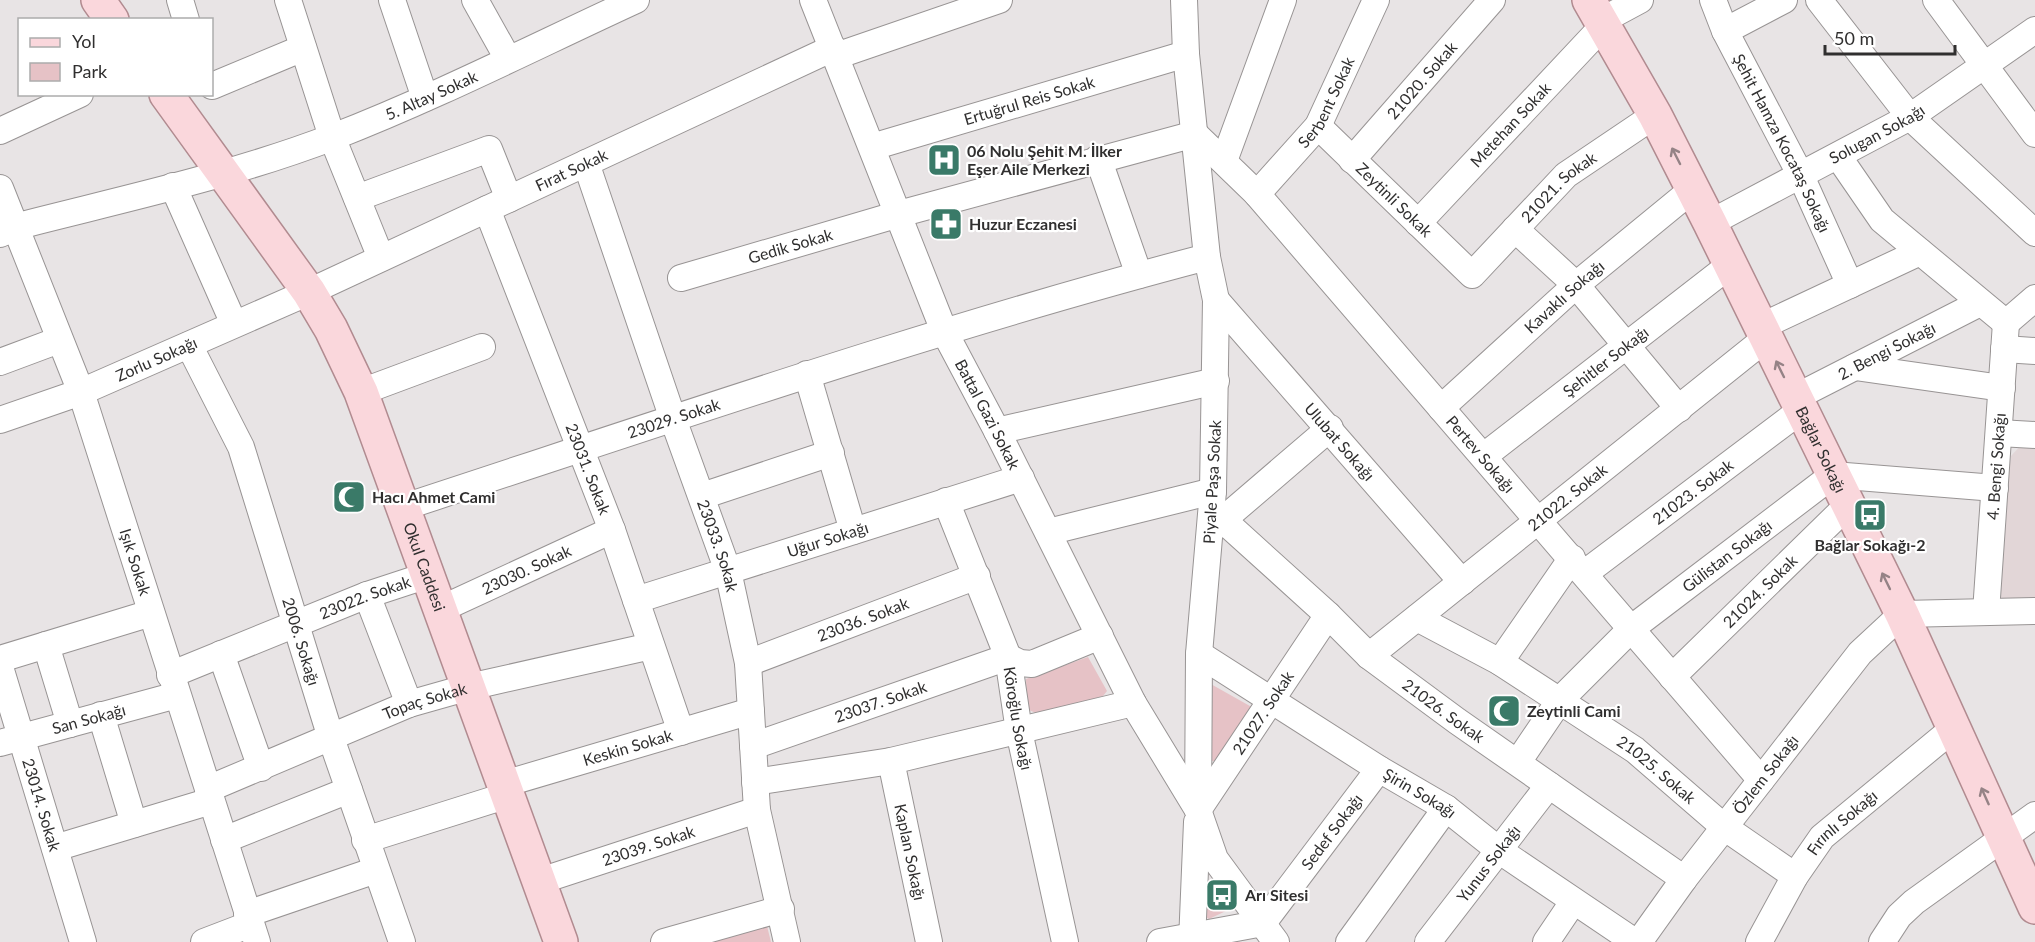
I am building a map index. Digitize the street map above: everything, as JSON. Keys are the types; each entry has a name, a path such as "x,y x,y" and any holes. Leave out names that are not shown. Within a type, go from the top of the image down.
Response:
{"main road":[{"path":"98,0 111,18"},
{"name":"Bağlar Sokağı","path":"1598,15 1655,115 1693,189 1797,405 1902,614 2035,907"},
{"name":"Okul Caddesi","path":"176,97 222,173 309,292 331,329 361,392 561,942"}],"street":[{"path":"180,0 185,18"},
{"path":"288,0 332,138 381,258"},
{"path":"392,0 425,98"},
{"path":"475,0 508,59"},
{"name":"5. Altay Sokak","path":"9,230 222,173 332,138 425,98 636,0"},
{"name":"Battal Gazi Sokak","path":"813,0 944,331 1021,478 1133,704 1198,810"},
{"name":"Fırat Sokak","path":"309,292 586,163 834,52 999,0"},
{"name":"Piyale Paşa Sokak","path":"1184,0 1186,54 1207,257 1216,300 1213,492 1217,526 1199,654 1198,810 1215,859 1270,932"},
{"path":"1224,161 1283,0"},
{"name":"Serbent Sokak","path":"1257,194 1318,126 1376,0"},
{"name":"21020. Sokak","path":"1352,160 1492,0"},
{"name":"Metehan Sokak","path":"1418,223 1598,15 1640,0"},
{"name":"Şehit Hamza Kocataş Sokağı","path":"1713,0 1725,31 1801,176 1850,285"},
{"path":"1725,31 1784,0"},
{"path":"1819,0 1910,117 2035,233"},
{"path":"1936,0 1982,65 2031,122"},
{"name":"Solugan Sokağı","path":"1710,223 1910,117 2035,30"},
{"path":"214,80 303,48"},
{"name":"Ertuğrul Reis Sokak","path":"872,147 1186,54"},
{"path":"0,131 76,96"},
{"name":"21021. Sokak","path":"1472,275 1566,175 1655,115"},
{"name":"Zeytinli Sokak","path":"1318,126 1472,275"},
{"name":"Pertev Sokağı","path":"1195,134 1257,194 1540,520 1761,780"},
{"name":"Gedik Sokak","path":"681,278 1098,158 1195,134"},
{"name":"23031. Sokak","path":"357,198 489,149 498,204 580,450 612,530 681,732"},
{"path":"1838,156 1882,220 2006,323 2035,298"},
{"path":"1098,158 1139,275"},
{"name":"23033. Sokak","path":"586,163 673,419 728,571 748,663 757,810 787,942"},
{"path":"172,186 234,324"},
{"name":"Işık Sokak","path":"0,188 9,230 81,392 252,927"},
{"name":"Kavaklı Sokağı","path":"1441,408 1576,285 1693,189"},
{"path":"1515,229 1576,285 1679,409"},
{"name":"21022. Sokak","path":"1369,656 1679,409 1762,333 1850,285 1920,252"},
{"name":"23029. Sokak","path":"404,507 944,331 1207,257"},
{"name":"Şehitler Sokağı","path":"1484,456 1730,266"},
{"name":"Zorlu Sokağı","path":"0,420 81,392 309,292"},
{"name":"Ulubat Sokağı","path":"1216,300 1462,582"},
{"name":"2. Bengi Sokağı","path":"1797,405 1855,367 1980,303"},
{"name":"4. Bengi Sokağı","path":"1986,612 2006,323"},
{"path":"0,362 59,340"},
{"name":"2006. Sokağı","path":"189,345 240,447 331,738 402,942"},
{"path":"361,392 482,347"},
{"path":"2004,349 2035,351"},
{"path":"1855,367 2002,388"},
{"path":"807,374 853,531"},
{"path":"997,431 1216,381"},
{"name":"21023. Sokak","path":"1500,662 1578,565 1797,405"},
{"path":"1217,526 1330,428"},
{"path":"1999,434 2035,435"},
{"path":"702,496 831,453"},
{"path":"1833,476 1995,488"},
{"name":"Gülistan Sokağı","path":"1518,762 1560,700 1632,628 1833,476"},
{"name":"Uğur Sokağı","path":"636,600 1021,478"},
{"path":"1048,532 1213,492"},
{"name":"Köroğlu Sokağı","path":"946,501 1008,657 1018,731 1065,942"},
{"name":"21024. Sokak","path":"1672,677 1848,505"},
{"name":"21026. Sokak","path":"1217,526 1328,615 1369,656 1684,879"},
{"name":"23030. Sokak","path":"441,609 612,530"},
{"name":"23022. Sokak","path":"173,685 221,654 367,595 428,575"},
{"name":"23036. Sokak","path":"748,663 977,576"},
{"path":"367,595 409,704"},
{"path":"1902,614 2035,611"},
{"path":"0,660 151,613"},
{"name":"Özlem Sokağı","path":"1637,942 1860,652 1902,614"},
{"name":"21027. Sokak","path":"1198,810 1269,700 1328,615"},
{"name":"21025. Sokak","path":"1417,618 1500,662 1635,750 1724,827 1795,876"},
{"path":"1008,657 1020,663 1032,664 1100,636"},
{"path":"46,645 70,724"},
{"name":"Topaç Sokak","path":"55,848 134,824 209,795 261,768 409,704 469,687 651,646"},
{"path":"221,654 261,768"},
{"name":"Şirin Sokağı","path":"1199,654 1379,769 1446,808 1500,851 1637,942"},
{"name":"23037. Sokak","path":"753,746 1008,657"},
{"name":"23014. Sokak","path":"0,667 11,740 55,848 83,942"},
{"name":"San Sokağı","path":"11,740 101,716 173,685"},
{"path":"755,782 891,761 1133,704"},
{"name":"Keskin Sokak","path":"366,840 506,790 751,711"},
{"path":"101,716 134,824"},
{"name":"Fırınlı Sokağı","path":"1759,942 1795,876 1822,837 1954,728"},
{"name":"Kaplan Sokağı","path":"891,761 929,942"},
{"name":"Sedef Sokağı","path":"1270,932 1379,769"},
{"name":"Yunus Sokağı","path":"1428,942 1550,785"},
{"path":"224,840 349,790"},
{"path":"1348,942 1446,808"},
{"name":"23039. Sokak","path":"540,881 757,810"},
{"path":"1192,940 1198,810"},
{"path":"1882,942 1899,916 1914,903 2035,815"},
{"path":"204,942 252,927 376,870"},
{"path":"1546,942 1574,902"},
{"path":"664,942 781,909"},
{"path":"1160,942 1270,932"}],"shaded area":[{"path":"2023,443 2035,444 2035,599 1997,601 2003,508 2011,456"}],"green space":[{"path":"1088,657 1107,691 1103,696 1040,715 1027,709 1026,679"},
{"path":"1209,683 1257,710 1217,761 1211,761"},
{"path":"1210,888 1228,910 1209,919 1206,917"},
{"path":"767,926 771,942 707,942"}],"place":[{"name":"06 Nolu Şehit M. İlker Eşer Aile Merkezi","path":"944,160"},
{"name":"Huzur Eczanesi","path":"946,224"},
{"name":"Hacı Ahmet Cami","path":"349,497"},
{"name":"Bağlar Sokağı-2","path":"1870,515"},
{"name":"Zeytinli Cami","path":"1504,711"},
{"name":"Arı Sitesi","path":"1222,895"}]}
